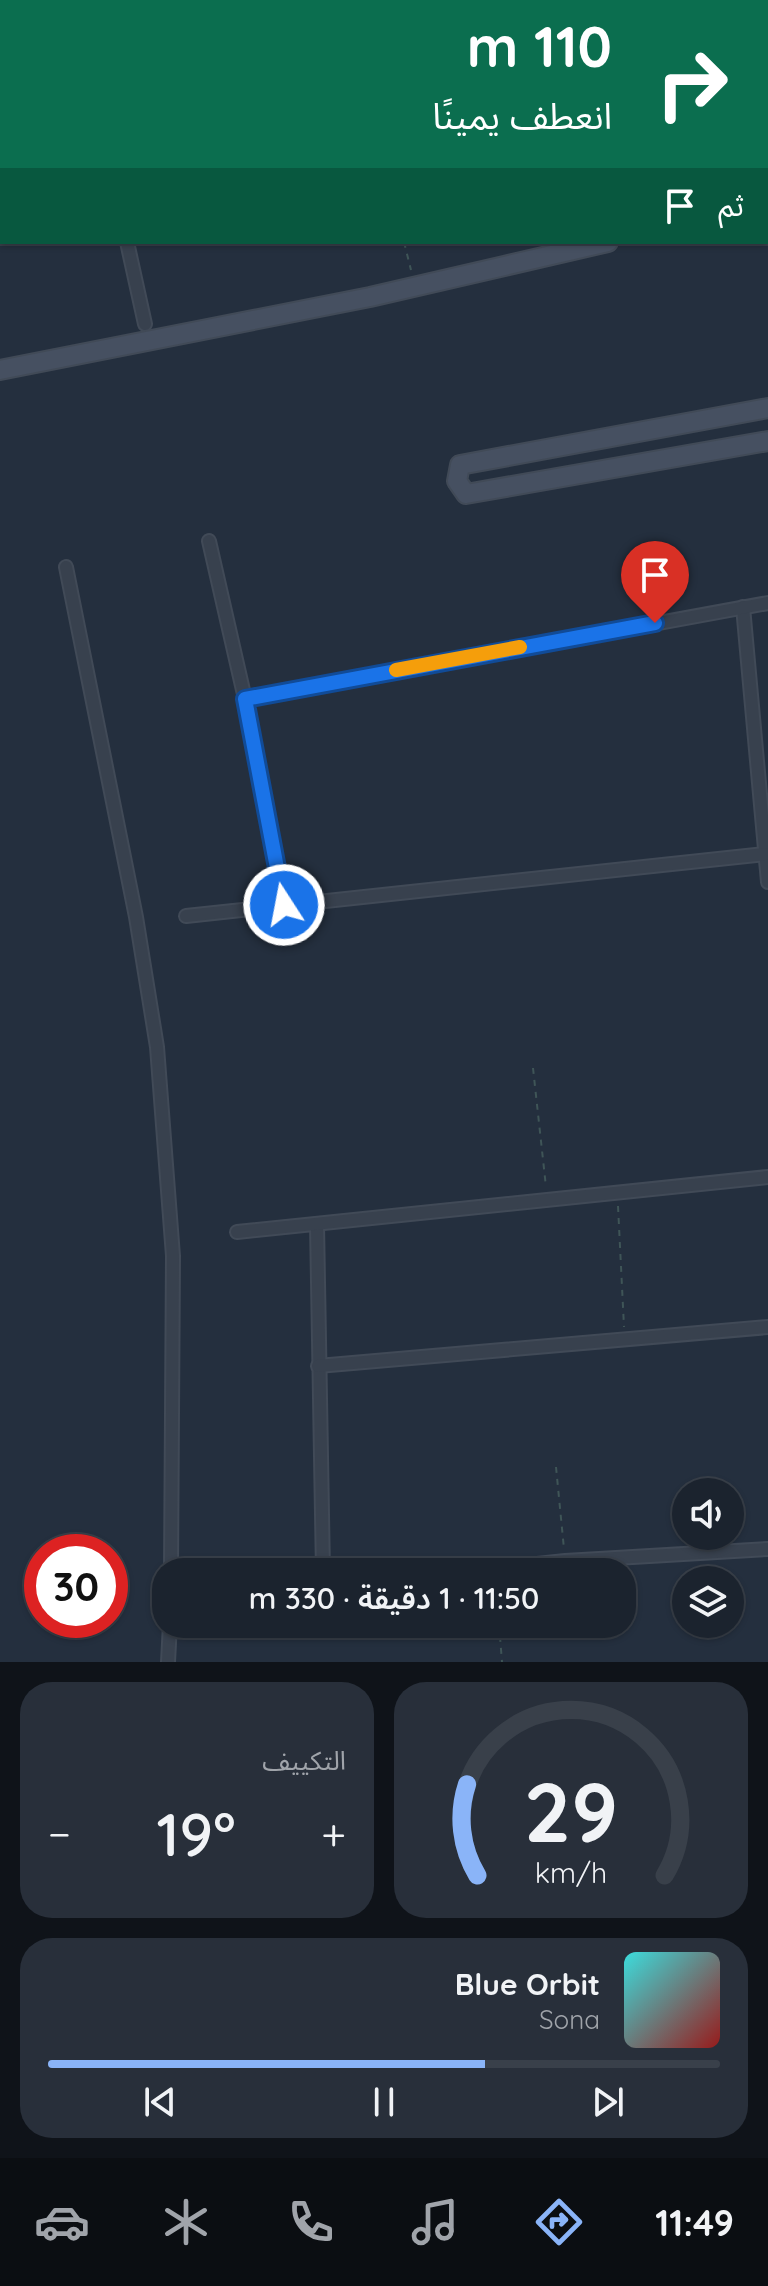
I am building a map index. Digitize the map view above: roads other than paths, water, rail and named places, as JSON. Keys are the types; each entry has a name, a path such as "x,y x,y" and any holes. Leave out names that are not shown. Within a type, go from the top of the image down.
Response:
{"street":[{"path":"127,244 145,324"},
{"path":"0,370 370,297 599,244"},
{"path":"768,408 460,465 457,481 466,494 768,441"},
{"path":"209,541 245,699 284,905"},
{"path":"66,567 136,917 157,1047 173,1256 171,1558"},
{"path":"245,699 768,603"},
{"path":"743,607 768,882"},
{"path":"186,916 765,854"},
{"path":"237,1232 768,1177"},
{"path":"317,1224 323,1558"},
{"path":"318,1366 768,1327"},
{"path":"616,1558 768,1549"},
{"path":"168,1662 169,1638"}]}
